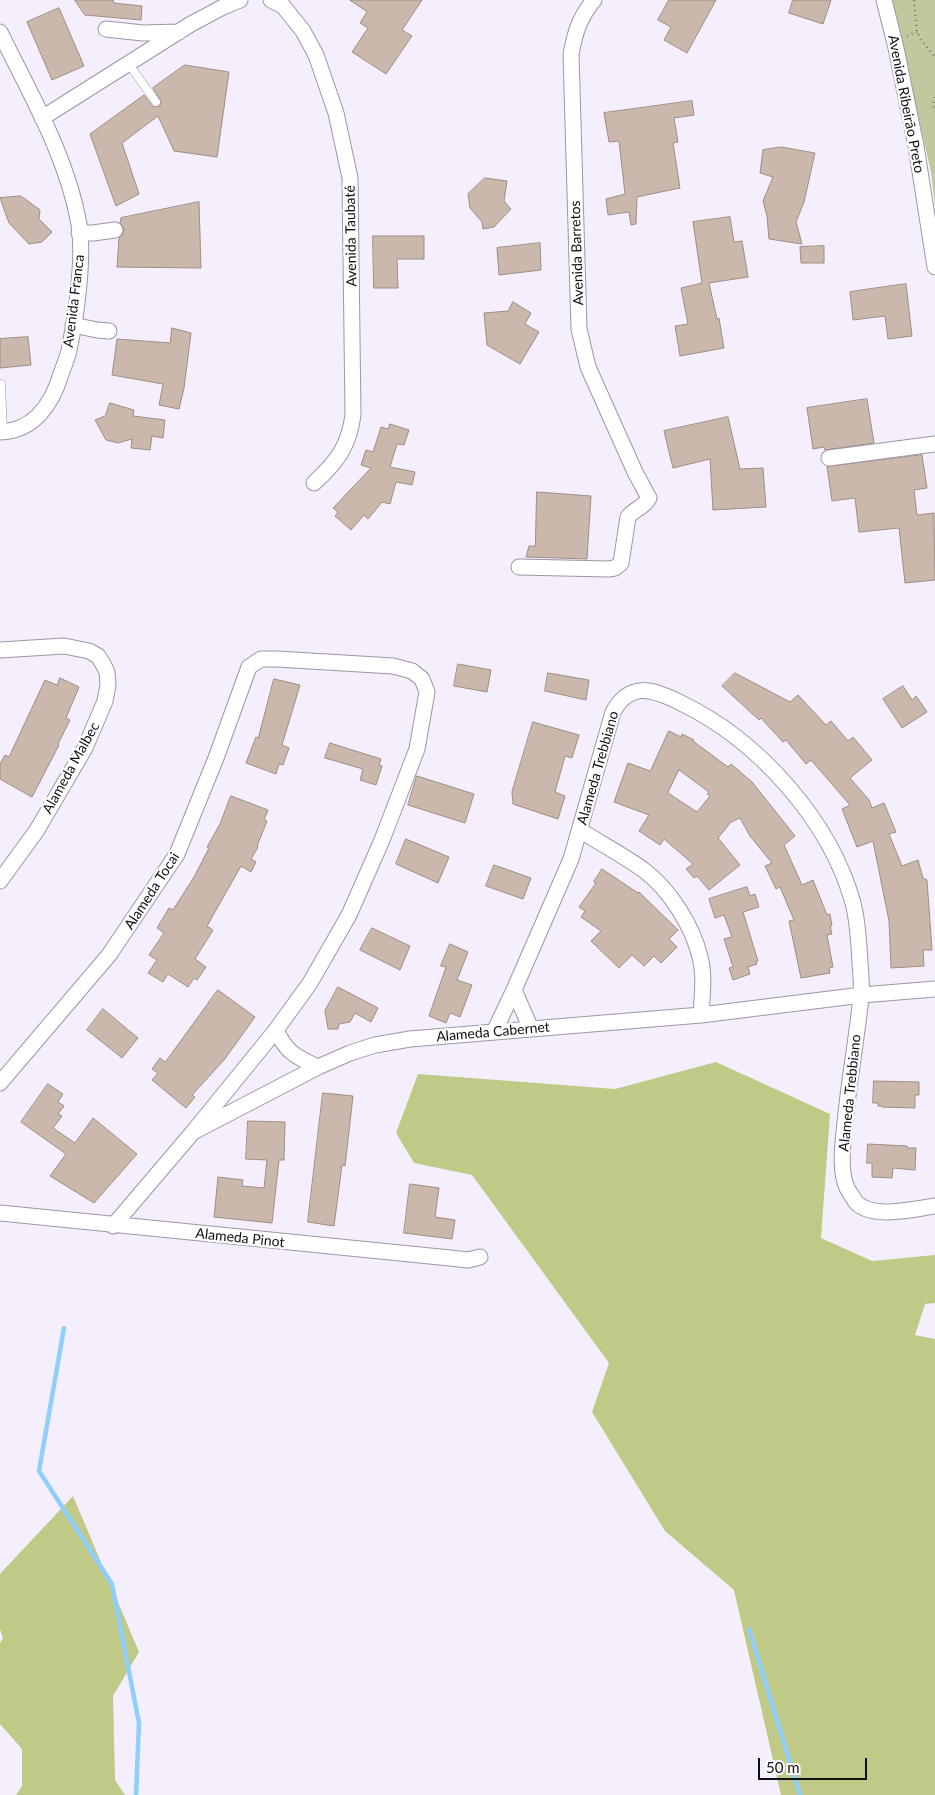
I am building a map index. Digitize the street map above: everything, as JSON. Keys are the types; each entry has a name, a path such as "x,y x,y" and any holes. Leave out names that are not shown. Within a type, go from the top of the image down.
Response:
{"street":[{"path":"42,118 179,32 223,6 240,0"},
{"name":"Avenida Taubaté","path":"271,0 283,6 303,31 316,55 336,113 350,178 353,415 350,434 342,452 331,467 314,482"},
{"name":"Avenida Barretos","path":"519,567 615,568 620,563 628,517 632,511 647,502 649,498 635,472 588,367 579,329 571,54 576,28 586,9 594,0"},
{"name":"Avenida Ribeirão Preto","path":"884,0 916,146 935,267"},
{"path":"106,28 143,33 179,32"},
{"name":"Avenida Franca","path":"0,32 42,118 67,177 80,233 81,261 70,346 57,386 44,409 35,419 22,428 11,432 1,432"},
{"path":"80,233 116,230"},
{"path":"73,324 96,330 110,331"},
{"path":"829,458 935,444"},
{"name":"Alameda Malbec","path":"0,650 64,646 89,651 98,656 104,664 108,685 101,711 85,748 37,830 0,881"},
{"name":"Alameda Tocai","path":"0,1084 110,955 177,854 216,758 249,667 261,659 277,659 393,666 412,671 422,680 427,692 417,749 382,840 353,906 310,983 276,1030 193,1132"},
{"name":"Alameda Trebbiano","path":"494,1032 571,859 613,712 620,700 630,694 642,691 662,694 698,711 746,744 783,782 820,828 839,864 854,904 859,940 862,995 842,1148 847,1187 857,1203 866,1209 883,1212 935,1206"},
{"path":"580,830 646,872 671,898 690,929 701,958 703,985 701,1015"},
{"name":"Alameda Cabernet","path":"113,1226 193,1132 318,1067 350,1053 376,1045 494,1032 701,1015 862,995 935,989"},
{"path":"514,990 531,1029"},
{"path":"276,1030 281,1042 290,1053 318,1067"},
{"name":"Alameda Pinot","path":"0,1213 113,1226 468,1260 480,1257"}],"lane":[{"path":"128,63 156,102"},
{"path":"1,384 1,432"}],"path":[{"path":"914,0 917,32 935,57"},
{"path":"935,97 933,105 935,112"}],"green space":[{"path":"891,0 935,0 935,206 931,172 903,44"},
{"path":"716,1062 830,1114 821,1238 872,1261 935,1255 935,1303 925,1304 915,1335 935,1339 935,1795 781,1795 734,1590 665,1531 592,1412 609,1363 472,1175 414,1163 396,1133 418,1074 615,1089"},
{"path":"73,1496 139,1652 113,1696 115,1780 125,1795 16,1795 22,1786 22,1749 0,1724 0,1643 3,1638 0,1629 0,1574"}],"building":[{"path":"75,0 113,0 114,3 142,6 141,20 85,15"},
{"path":"350,0 422,0 402,30 412,36 386,74 352,52 368,28 360,23 367,12"},
{"path":"669,0 716,0 687,53 664,40 671,27 658,20"},
{"path":"793,0 831,0 823,24 789,13"},
{"path":"59,8 84,66 52,80 27,22"},
{"path":"185,65 229,72 217,157 174,151 158,116 122,143 139,194 116,206 90,134 144,95 153,107 160,106 161,101 153,88"},
{"path":"692,101 694,115 674,118 678,142 673,143 680,188 637,197 636,224 631,225 629,212 608,215 606,199 625,194 619,141 609,142 604,113"},
{"path":"781,147 815,153 804,202 796,222 802,244 769,239 767,216 763,201 773,177 760,173 763,150"},
{"path":"485,178 507,181 504,201 511,209 494,227 483,229 482,222 470,208 468,194"},
{"path":"21,196 40,210 39,219 52,232 42,242 29,244 9,223 0,198"},
{"path":"199,202 201,268 117,267 119,238 123,234 124,229 120,223 121,218"},
{"path":"730,217 734,242 742,241 748,277 709,283 717,319 719,318 724,348 680,356 675,326 688,324 681,288 702,283 693,222"},
{"path":"373,236 424,236 424,259 397,259 398,288 374,288"},
{"path":"540,243 541,270 499,275 497,248"},
{"path":"824,246 824,263 801,263 800,247"},
{"path":"906,284 912,336 888,339 885,316 853,320 850,292"},
{"path":"513,302 531,313 525,324 539,332 520,364 487,345 484,313 508,311"},
{"path":"172,328 191,333 184,388 179,409 159,405 163,384 112,375 117,339 170,343"},
{"path":"28,337 31,365 0,368 0,339"},
{"path":"867,399 874,443 825,450 824,447 813,449 807,408"},
{"path":"110,403 134,410 133,416 165,420 163,438 152,436 150,450 131,448 132,439 118,443 106,440 95,420 105,416"},
{"path":"728,417 740,469 763,468 766,507 713,510 710,459 673,468 664,431"},
{"path":"390,424 409,430 404,445 397,444 390,467 415,472 412,485 396,482 390,504 382,502 368,519 364,515 351,530 335,516 338,512 333,508 371,468 361,465 366,450 373,452 381,427 388,429"},
{"path":"922,455 927,488 914,490 917,515 934,513 935,580 905,583 899,528 859,532 855,498 832,501 827,467"},
{"path":"537,492 591,496 587,559 526,557 529,546 535,546"},
{"path":"458,664 491,670 487,692 454,686"},
{"path":"548,673 589,680 586,700 545,691"},
{"path":"735,673 790,702 798,695 826,725 831,721 848,741 853,737 872,760 850,778 869,800 872,808 884,803 896,832 889,834 902,866 918,860 923,878 927,880 932,950 923,950 924,966 891,968 889,921 873,841 857,847 842,809 850,805 811,760 806,764 786,740 783,742 761,718 759,720 722,686"},
{"path":"60,678 79,687 66,718 70,720 32,797 0,779 0,764 5,755 9,757 45,680 57,685"},
{"path":"274,679 300,685 282,745 289,748 283,765 279,764 276,774 246,763 256,737 258,738"},
{"path":"903,686 912,700 916,696 927,712 902,728 883,699"},
{"path":"533,722 579,735 572,758 565,756 555,792 565,796 558,819 513,804 512,792"},
{"path":"669,731 681,737 682,734 694,740 728,767 731,764 752,782 795,836 784,845 802,885 813,880 827,915 830,914 832,934 827,935 833,967 829,968 830,973 801,978 789,921 794,920 780,887 776,889 765,866 772,863 750,836 740,818 731,822 718,838 740,865 709,890 697,876 694,878 686,869 693,864 664,839 660,845 639,831 649,815 614,802 628,763 650,771","holes":["679,770 709,792 707,794 710,796 697,812 668,793"]},
{"path":"330,743 381,759 379,765 382,766 376,785 360,780 363,769 325,758"},
{"path":"417,776 474,794 465,823 408,805"},
{"path":"231,796 268,810 264,820 267,821 258,847 251,859 256,862 251,872 241,866 207,926 213,930 195,959 206,967 197,980 194,978 188,987 168,974 163,982 148,973 157,960 149,955 164,933 157,928 169,908 173,910 194,877 209,848 207,847 220,824"},
{"path":"406,839 449,857 438,883 396,864"},
{"path":"494,865 531,878 523,899 486,886"},
{"path":"602,869 639,892 678,930 669,939 677,947 661,963 654,956 644,966 632,955 619,968 591,941 601,931 581,917 585,911 579,907 596,883 594,882"},
{"path":"747,887 750,896 755,894 759,907 743,912 758,961 756,961 757,964 748,967 750,974 733,980 729,968 733,967 724,939 732,937 724,915 715,918 709,899"},
{"path":"372,928 410,946 400,970 360,950"},
{"path":"450,944 468,952 457,980 472,985 460,1017 450,1013 446,1023 429,1016 446,967 441,966"},
{"path":"338,987 378,1008 371,1022 355,1013 350,1022 339,1024 338,1029 328,1029 325,1011"},
{"path":"218,990 255,1017 224,1060 192,1095 195,1097 186,1108 152,1080 158,1073 152,1069 160,1058 165,1062"},
{"path":"103,1009 138,1038 122,1058 87,1030"},
{"path":"874,1081 919,1082 919,1095 915,1095 915,1108 882,1107 878,1106 878,1103 873,1103"},
{"path":"48,1084 63,1094 58,1102 64,1106 58,1114 62,1116 53,1128 75,1143 93,1118 137,1154 94,1203 50,1176 66,1154 21,1122"},
{"path":"323,1093 353,1096 345,1166 342,1165 334,1226 308,1222"},
{"path":"248,1121 285,1122 284,1160 279,1160 272,1223 214,1217 218,1177 243,1180 242,1186 264,1188 267,1160 246,1159"},
{"path":"868,1144 916,1148 915,1170 893,1168 892,1178 872,1177 872,1163 867,1163"},
{"path":"410,1184 439,1188 435,1217 455,1220 452,1239 404,1233"}],"waterway":[{"path":"64,1328 39,1471 112,1584 139,1723 136,1795"},
{"path":"749,1629 800,1795"}]}
